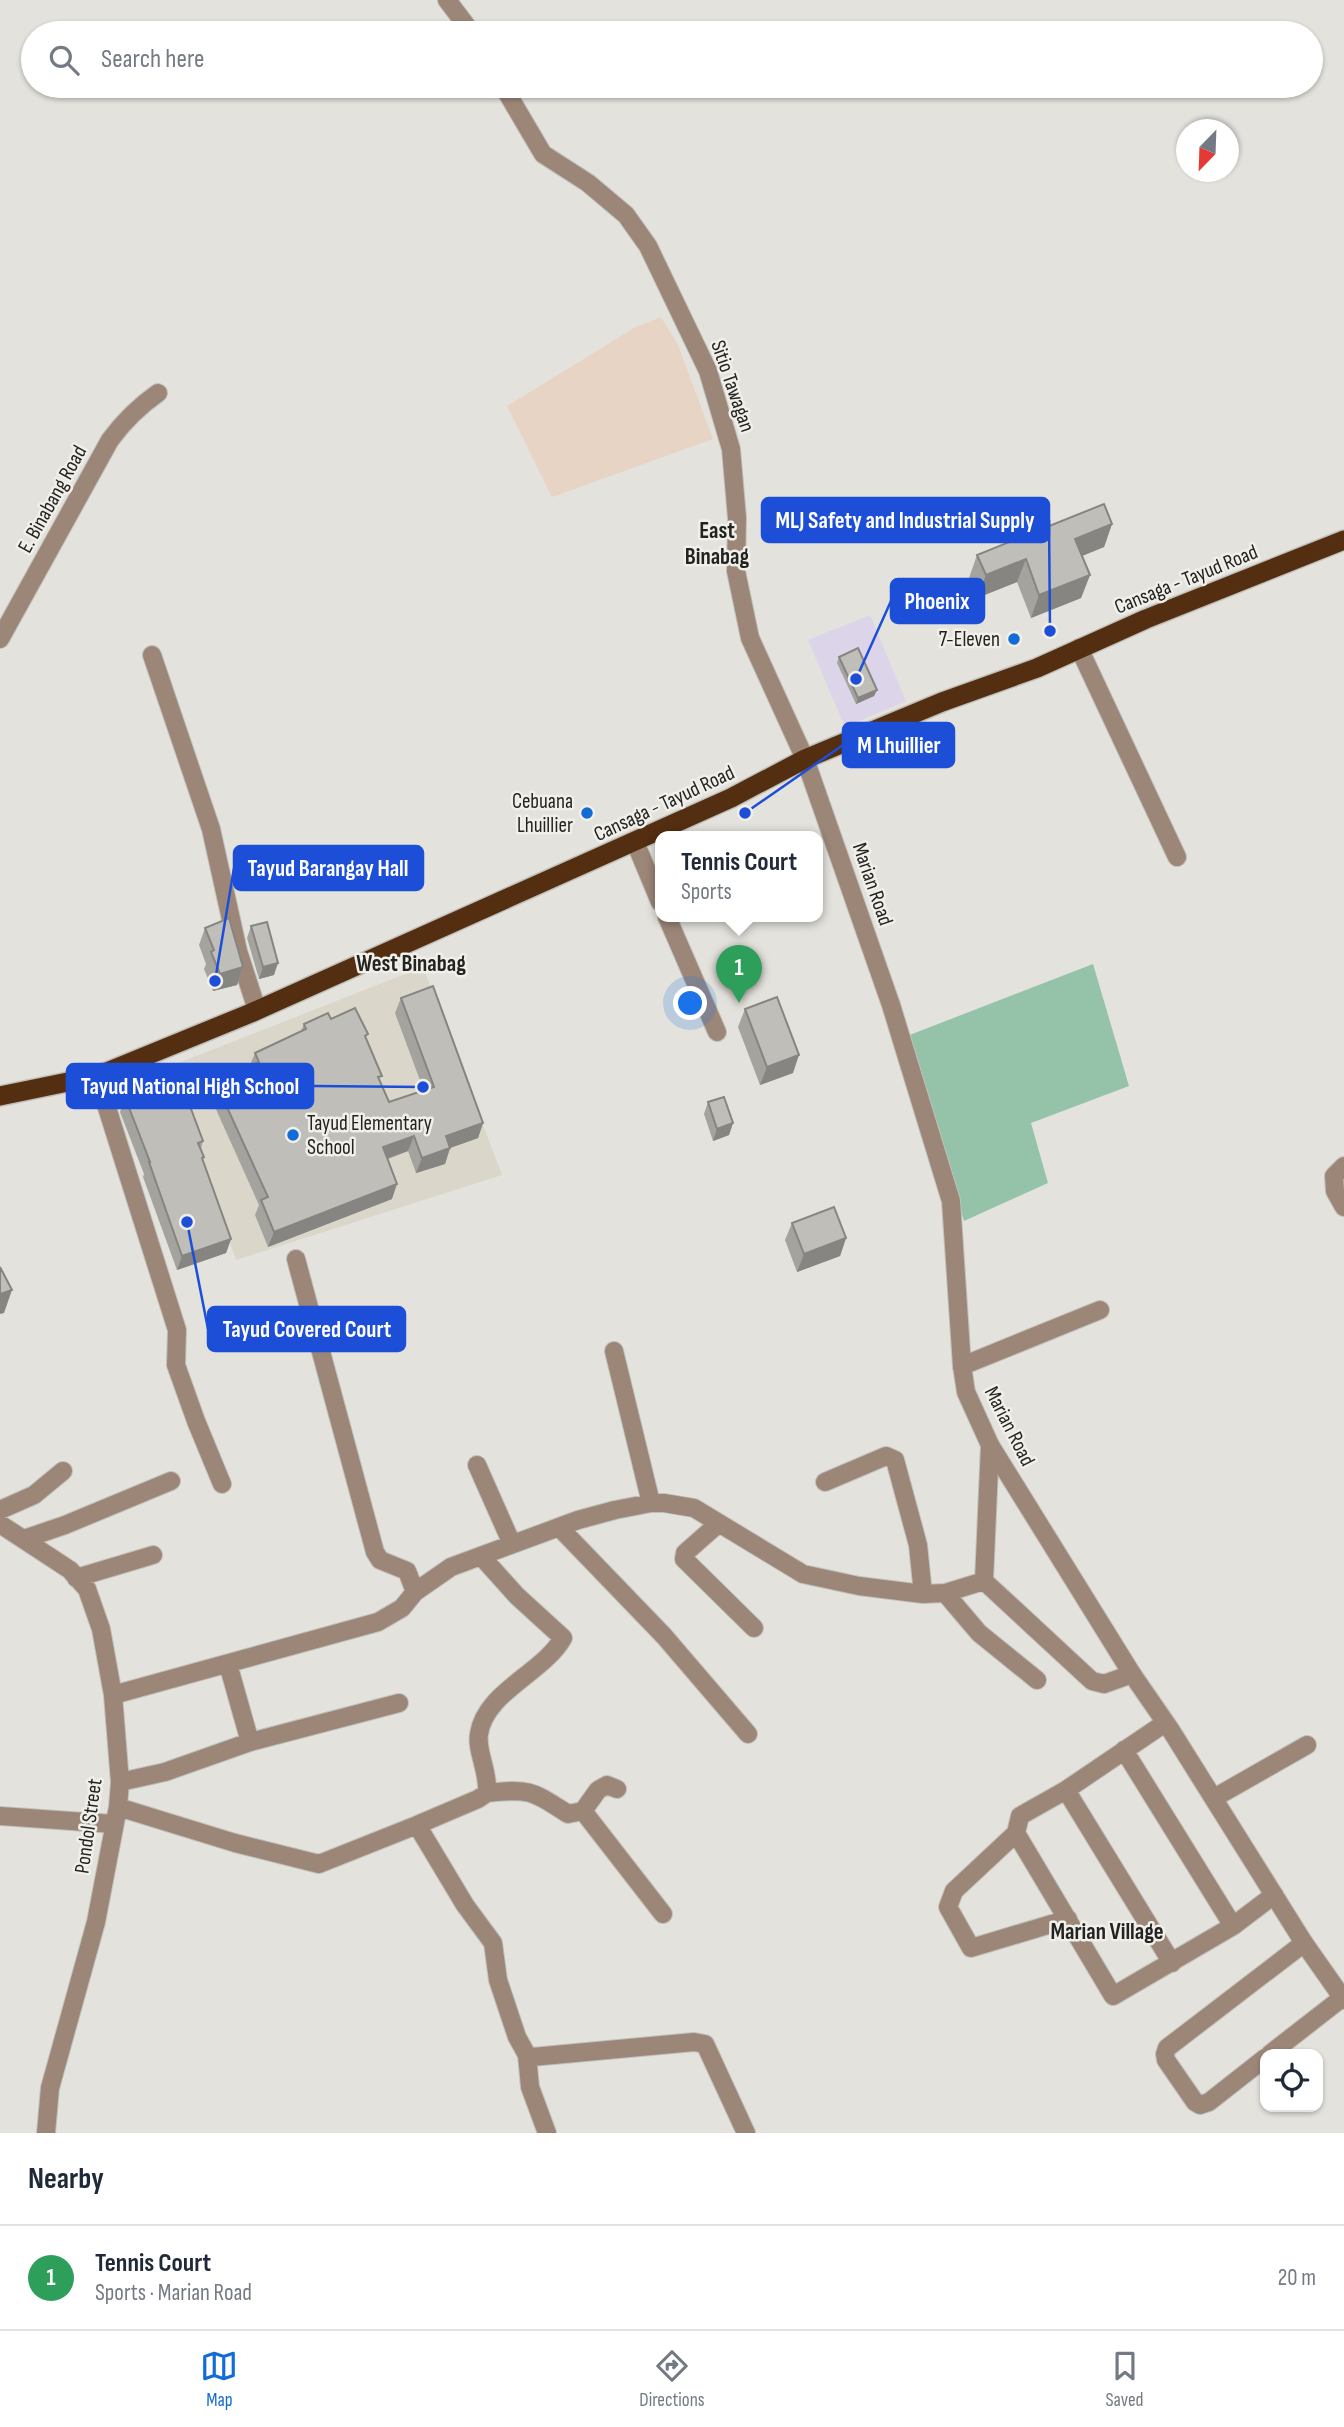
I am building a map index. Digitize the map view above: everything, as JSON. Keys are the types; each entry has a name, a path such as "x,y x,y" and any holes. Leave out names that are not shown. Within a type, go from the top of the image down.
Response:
{"highway":[{"name":"Cansaga - Tayud Road","path":"659,831 731,798 805,759 942,702 1037,668 1146,619 1344,540"},
{"name":"Cansaga - Tayud Road","path":"0,1096 97,1076 257,1010 655,833"}],"street":[{"path":"447,0 463,21"},
{"name":"Sitio Tawagan","path":"510,98 543,154 588,183 626,215 648,246 708,371 731,449 737,518 736,572 750,638 805,759"},
{"name":"E. Binabang Road","path":"0,639 110,440 140,405 158,393"},
{"path":"1079,648 1177,857"},
{"path":"152,655 211,829 238,951 257,1010"},
{"name":"Marian Road","path":"805,759 891,1005 951,1201 966,1392 990,1445 1132,1674 1214,1798 1304,1943 1343,1999"},
{"path":"635,842 655,890"},
{"path":"669,922 717,1032"},
{"path":"97,1076 177,1330 176,1365 222,1484"},
{"path":"1344,1166 1334,1176 1335,1191 1344,1207"},
{"path":"296,1259 375,1552 380,1560 407,1572 415,1592"},
{"path":"962,1366 1100,1310"},
{"path":"614,1351 651,1503"},
{"path":"990,1445 984,1581 1092,1681 1104,1684 1132,1674"},
{"path":"825,1482 886,1456 895,1460 918,1545 923,1594"},
{"path":"477,1465 512,1544"},
{"path":"0,1510 34,1495 63,1471"},
{"path":"24,1539 172,1482"},
{"path":"113,1695 378,1622 402,1608 415,1592 451,1567 559,1527 615,1510 651,1503 694,1508 803,1574 859,1586 923,1594 945,1593 984,1581"},
{"path":"719,1523 685,1553 684,1559 754,1628"},
{"name":"Pondol Street","path":"0,1524 70,1570 87,1589 101,1629 113,1695 120,1782 96,1922 50,2088 46,2133"},
{"path":"559,1527 664,1636 748,1734"},
{"path":"76,1578 153,1555"},
{"path":"481,1556 517,1596 563,1638 556,1651 515,1684 493,1706 483,1721 478,1736 488,1781 487,1793"},
{"path":"945,1593 979,1633 1037,1680"},
{"path":"228,1664 250,1742"},
{"path":"120,1782 165,1772 250,1742 399,1703"},
{"path":"1068,1919 971,1948 948,1907 954,1891 1016,1833 1020,1816 1066,1790 1165,1723"},
{"path":"1214,1798 1307,1745"},
{"path":"1124,1749 1233,1926"},
{"path":"0,1816 116,1816 319,1864 417,1825 487,1793 520,1789 539,1795 568,1814 583,1811 598,1790 607,1784 617,1789"},
{"path":"1066,1790 1172,1963"},
{"path":"583,1811 663,1914"},
{"path":"417,1825 465,1905 493,1943 498,1980 517,2037 527,2055 530,2087 547,2133"},
{"path":"1016,1833 1113,1996 1233,1926 1274,1895"},
{"path":"1260,2062 1209,2102 1200,2105 1195,2102 1166,2060 1165,2054 1167,2048 1304,1943"},
{"path":"1277,2049 1343,1999"},
{"path":"527,2055 532,2057 694,2042 705,2044 746,2133"}],"shaded area":[{"path":"661,317 678,345 713,439 552,497 507,406 634,328"},
{"path":"870,615 906,701 845,727 808,640"},
{"name":"Tayud Elementary School","path":"423,967 502,1175 236,1260 168,1067"}],"green space":[{"path":"1093,964 1129,1086 1031,1123 1048,1183 964,1221 907,1036"}],"building":[{"path":"1104,504 1112,524 1075,539 1090,575 1039,595 1026,559 986,575 977,555"},
{"path":"858,648 877,690 858,698 839,657"},
{"path":"229,918 243,967 220,974 205,928"},
{"path":"267,922 278,963 263,967 251,926"},
{"name":"Tayud Elementary School","path":"433,986 483,1123 446,1136 450,1148 422,1158 414,1136 383,1147 397,1184 274,1232 261,1200 268,1197 215,1081 259,1062 255,1053 306,1029 304,1024 328,1013 331,1019 355,1008 368,1034 365,1036 382,1076 378,1077 389,1102 434,1087 401,998"},
{"path":"777,997 799,1055 767,1067 745,1009"},
{"path":"156,1085 160,1094 182,1085 203,1141 198,1143 204,1157 202,1158 231,1239 182,1256 125,1097"},
{"path":"724,1097 733,1123 717,1129 708,1102"},
{"path":"834,1207 846,1238 804,1254 792,1223"},
{"path":"0,1267 12,1290 0,1294"}],"place":[{"name":"MLJ Safety and Industrial Supply","path":"1050,631"},
{"name":"7-Eleven","path":"1014,639"},
{"name":"Phoenix","path":"856,679"},
{"name":"Cebuana Lhuillier","path":"587,813"},
{"name":"M Lhuillier","path":"745,813"},
{"name":"Tayud Barangay Hall","path":"215,981"},
{"name":"Tennis Court","path":"739,1003"},
{"name":"Tayud National High School","path":"423,1087"},
{"name":"Tayud Elementary School","path":"293,1135"},
{"name":"Tayud Covered Court","path":"187,1222"}],"district":[{"name":"East Binabag","path":"717,543"},
{"name":"West Binabag","path":"411,963"},
{"name":"Marian Village","path":"1107,1931"}]}
